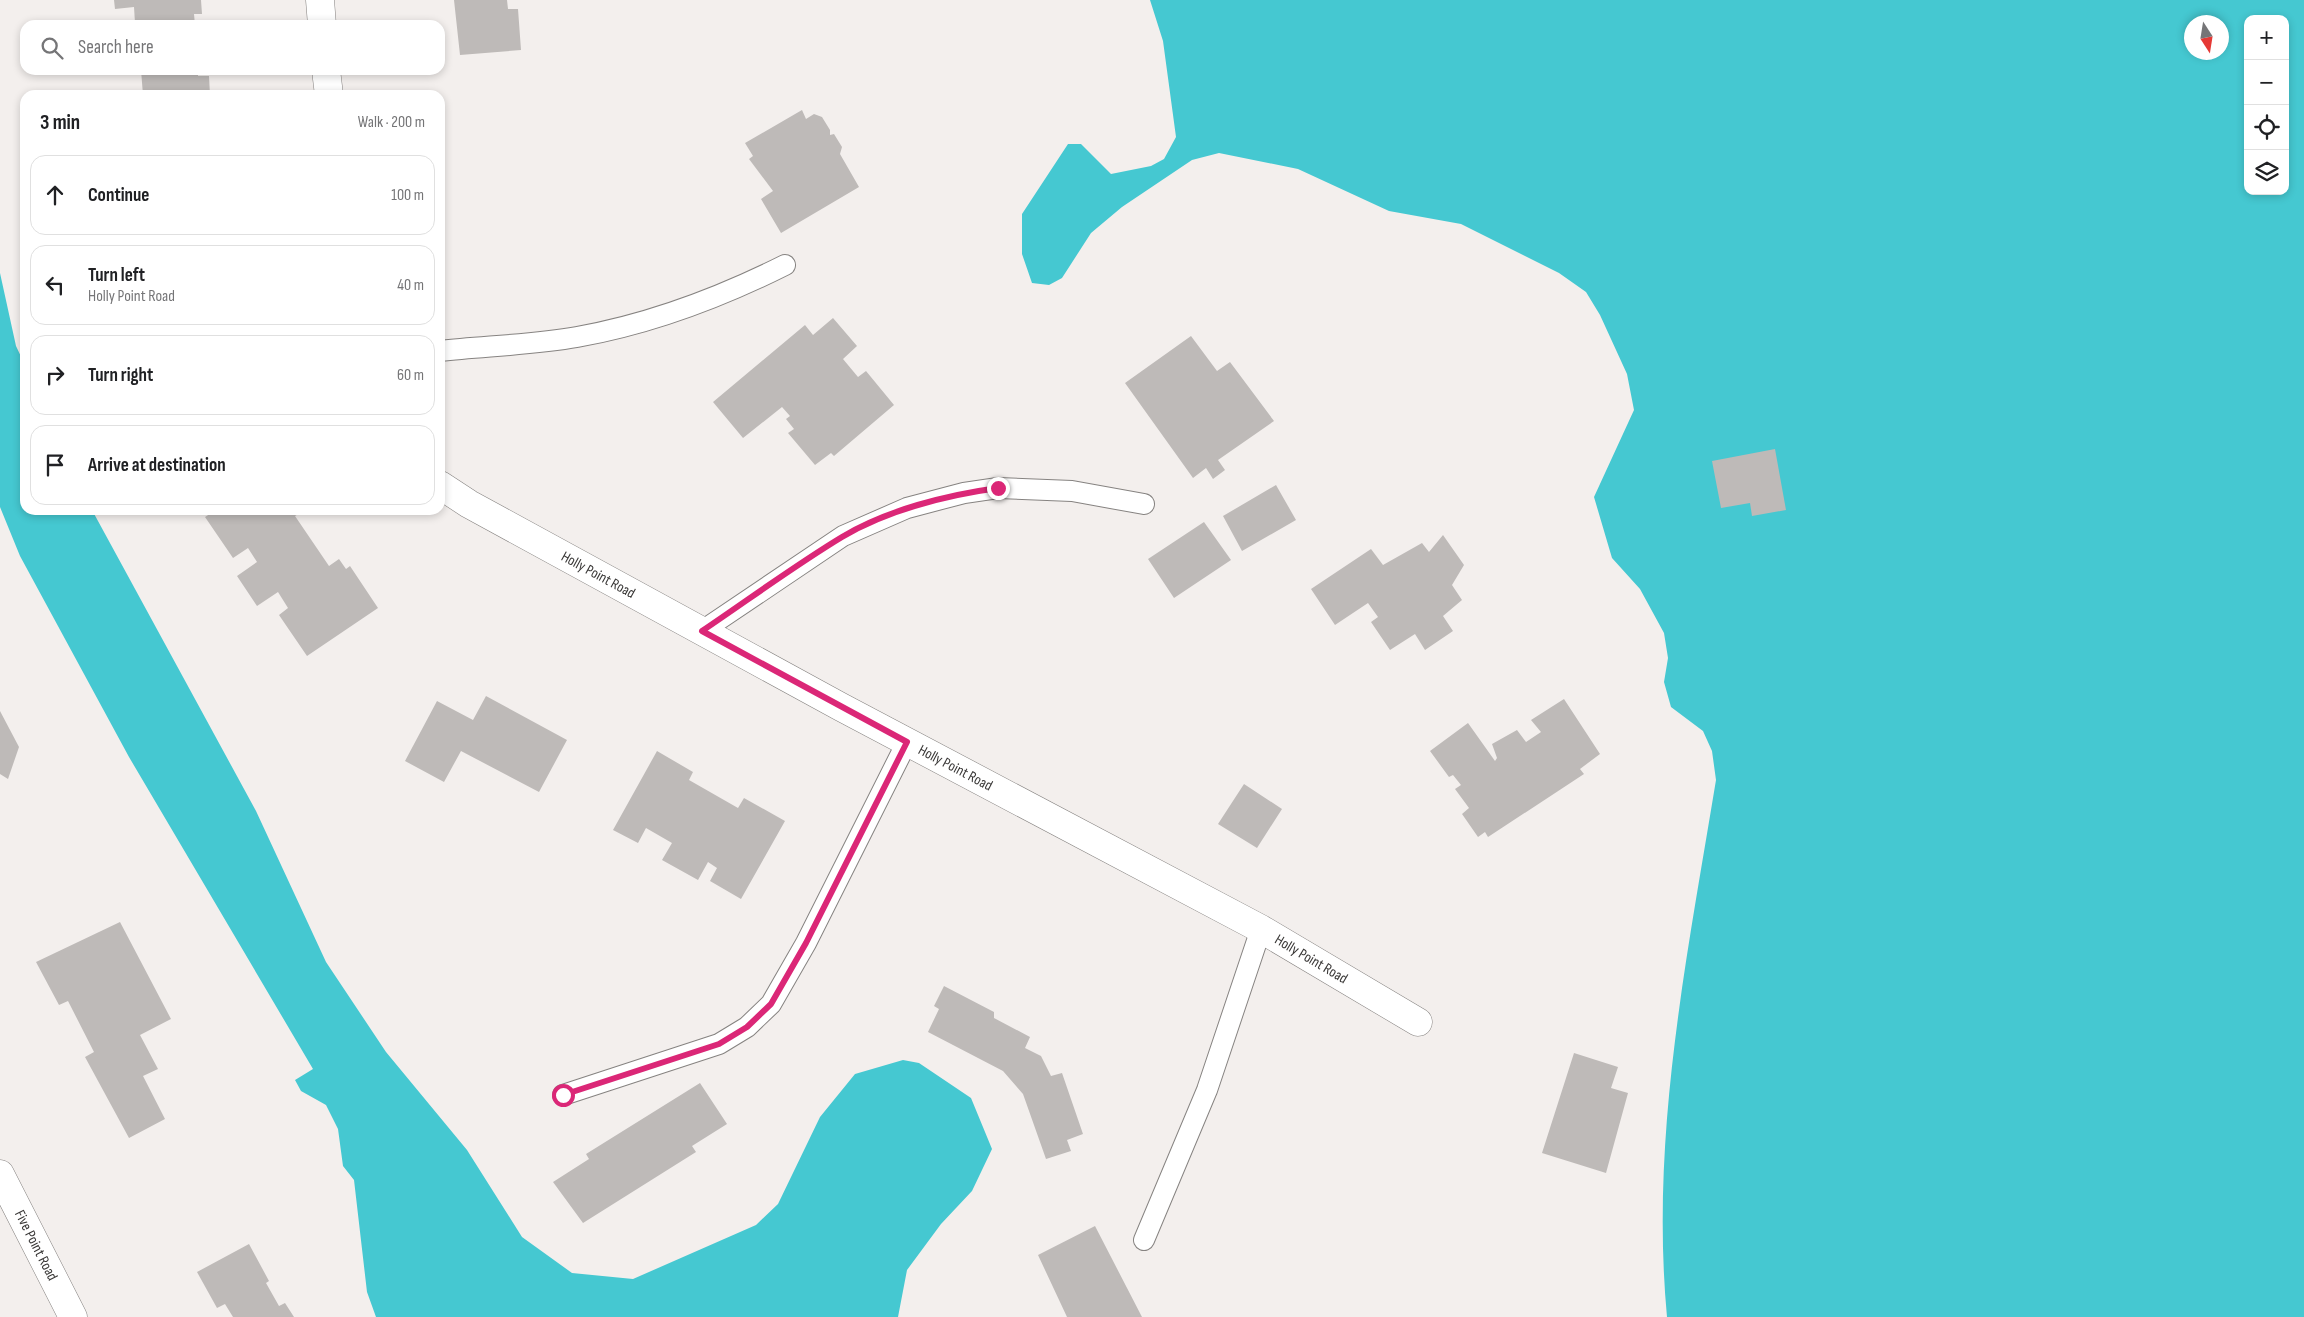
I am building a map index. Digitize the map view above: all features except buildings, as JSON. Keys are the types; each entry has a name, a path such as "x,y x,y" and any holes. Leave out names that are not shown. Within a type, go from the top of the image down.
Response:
{"street":[{"path":"320,0 322,20"},
{"path":"327,75 328,90"},
{"name":"Holly Point Road","path":"445,488 469,504 907,742 1262,929 1418,1022"},
{"name":"Five Point Road","path":"0,1174 73,1317"}],"lane":[{"path":"445,350 576,337 653,320 742,286 785,265"},
{"path":"702,631 843,536 907,508 964,493 998,488 1072,491 1144,504"},
{"path":"563,1095 719,1044 747,1027 771,1004 806,943 907,742"},
{"path":"1144,1240 1207,1090 1262,929"}],"water":[{"path":"1150,0 2304,0 2304,1317 1667,1317 1663,1249 1663,1182 1667,1114 1683,980 1716,780 1712,751 1703,731 1671,707 1664,682 1668,658 1664,633 1640,589 1612,558 1594,497 1634,410 1627,374 1600,315 1586,292 1559,273 1461,224 1389,211 1298,169 1219,153 1192,160 1122,207 1091,233 1062,278 1049,285 1032,283 1022,254 1022,214 1068,144 1081,144 1111,174 1151,166 1164,159 1176,137 1163,41"},
{"path":"0,273 16,346 20,354 20,515 95,515 256,811 326,962 386,1052 467,1150 522,1237 572,1273 633,1279 756,1225 778,1204 820,1117 855,1074 903,1060 919,1063 971,1098 992,1149 972,1191 941,1224 907,1270 898,1317 376,1317 367,1292 354,1180 343,1166 338,1129 326,1105 301,1091 295,1080 313,1069 129,757 20,556 0,507"}],"route":[{"path":"563,1095 719,1044 747,1027 771,1004 806,943 907,742 702,631 843,536 907,508 964,493 998,488"}]}
